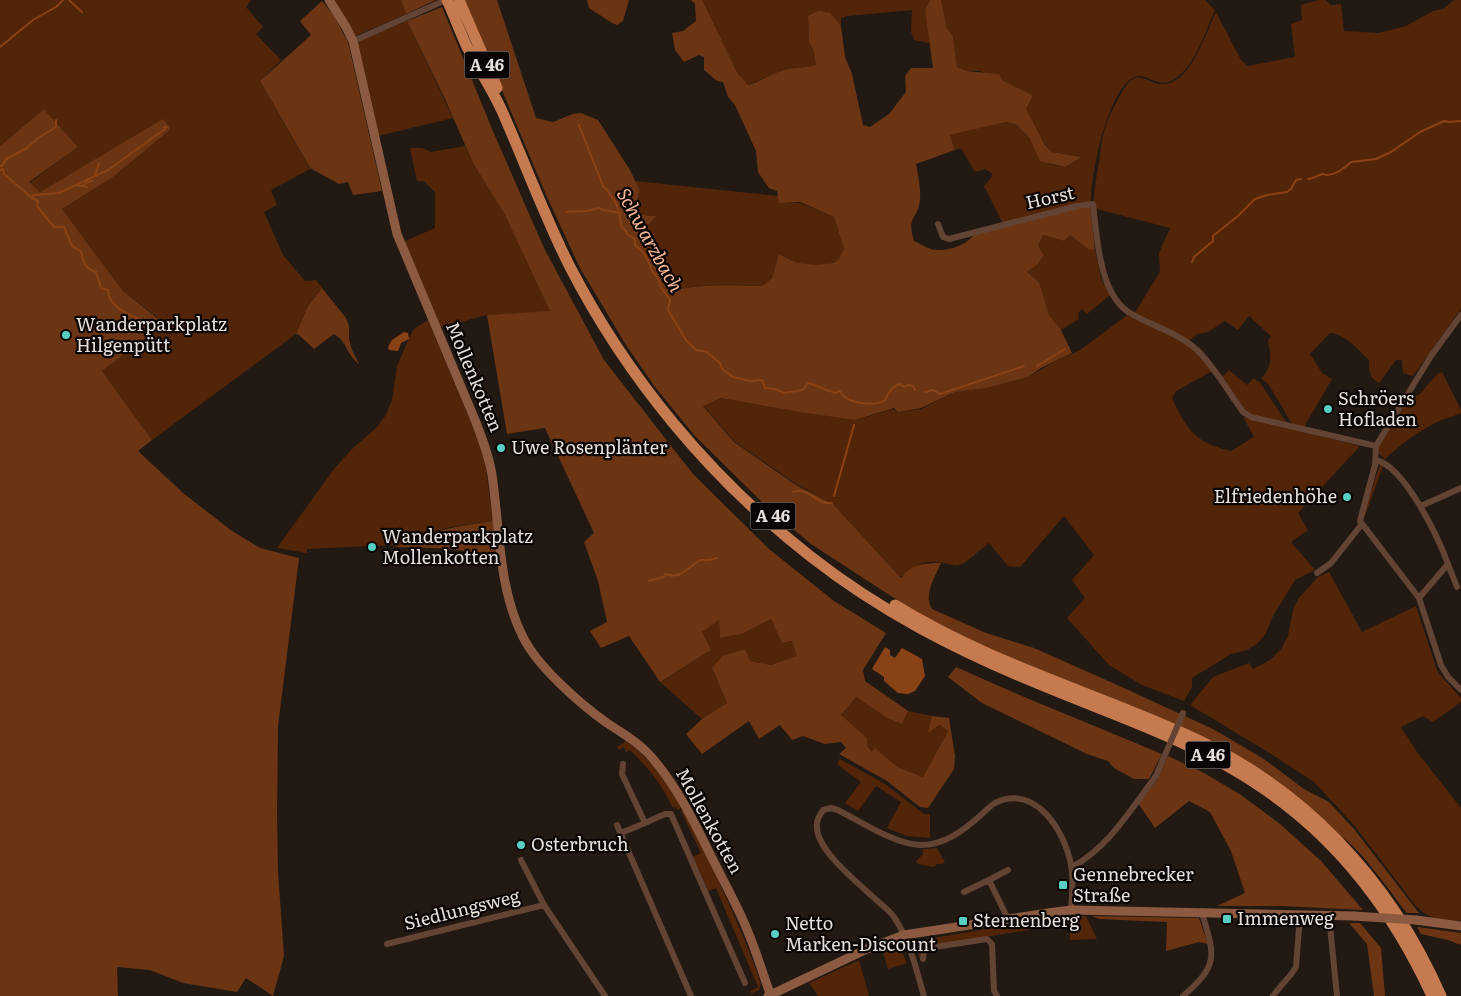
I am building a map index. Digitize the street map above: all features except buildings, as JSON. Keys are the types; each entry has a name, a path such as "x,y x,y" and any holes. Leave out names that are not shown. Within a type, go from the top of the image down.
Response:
{"highway":[{"name":"A 46","path":"446,0 466,44 500,108 541,205 586,296 616,346 650,395 691,445 726,482 769,523 829,571 925,632 950,646 1031,681 1168,736 1219,761 1266,790 1314,829 1348,863 1396,927 1432,996"},
{"name":"A 46","path":"459,0 557,226 601,311 651,386 733,479 764,508 825,558 852,578 901,609 997,658 1186,734 1260,775 1321,824 1352,854 1367,872 1386,896 1410,935 1441,996"}],"main road":[{"name":"Mollenkotten","path":"328,0 346,27 352,41 397,234 476,420 487,455 492,474 506,588 514,617 523,638 554,678 606,722 639,745 653,759 669,780 696,825 747,929 770,996"},
{"path":"770,996 867,949 904,935 961,928 1071,910 1354,916 1416,920 1461,926"}],"street":[{"path":"352,41 446,0"},
{"name":"Horst","path":"938,224 943,237 949,239 1077,206 1093,204 1102,270 1108,285 1120,305 1129,312 1187,342 1198,351 1243,412 1250,417 1376,446"},
{"path":"1461,316 1432,356 1376,446 1376,460 1360,516 1362,524 1418,598 1441,665 1448,677 1461,690"},
{"path":"1376,460 1387,465 1406,484 1421,506 1439,541 1457,587"},
{"path":"1421,506 1461,488"},
{"path":"1317,573 1331,563 1362,524"},
{"path":"1418,598 1448,564"},
{"path":"1072,867 1086,860 1100,848 1156,776 1184,710"},
{"path":"623,764 622,774 645,823"},
{"path":"924,996 904,935 893,915 854,880 824,846 818,836 818,819 823,810 831,808 838,810 894,839 922,845 937,843 954,835 995,803 1011,798 1024,800 1038,807 1057,827 1065,841 1072,867 1071,910"},
{"path":"620,833 665,814 671,814 745,983"},
{"path":"617,825 691,996"},
{"name":"Siedlungsweg","path":"521,860 544,905 605,996"},
{"path":"964,892 1008,870"},
{"path":"989,880 1008,919"},
{"name":"Siedlungsweg","path":"387,944 544,905"},
{"path":"1183,996 1194,988 1204,975 1213,953 1202,913"},
{"path":"1273,996 1296,967 1300,915"},
{"path":"1329,916 1337,996"},
{"path":"923,959 924,952 928,948 988,939 992,944 994,991 997,996"}],"shaded area":[{"path":"0,0 251,0 246,7 263,27 256,34 281,60 260,81 310,169 271,190 277,205 264,212 283,255 305,281 316,280 322,288 308,306 296,334 152,440 102,371 156,330 157,317 123,291 62,209 113,177 171,129 163,120 40,192 29,183 78,147 44,109 0,146"},
{"path":"332,0 401,0 406,14 355,36"},
{"path":"401,0 436,0 406,14"},
{"path":"464,0 497,0 536,118 553,122 581,113 598,120 630,170 640,191 633,211 648,216 656,216 640,234 654,247 667,271 674,290 729,285 762,286 772,278 779,254 797,263 816,265 833,263 839,259 844,249 834,217 800,202 779,203 777,191 769,188 758,172 756,151 735,105 728,97 723,82 717,81 704,70 704,57 699,55 684,62 675,50 672,33 683,31 696,21 695,4 691,0 702,0 738,74 748,85 783,70 816,65 813,49 809,42 808,16 818,11 830,13 841,26 845,57 852,74 863,125 870,127 889,114 906,92 905,76 911,68 933,68 925,10 930,0 941,0 947,28 953,37 957,67 966,71 999,74 1003,81 1033,95 1026,109 1045,145 1052,152 1082,157 1065,167 1040,161 1030,139 1017,125 1006,122 950,135 955,150 916,164 920,196 919,206 911,227 914,241 931,249 948,249 959,246 969,240 976,232 1090,205 1095,249 1089,250 1070,235 1064,241 1043,235 1038,246 1044,255 1037,265 1027,272 1039,282 1049,315 1061,330 1072,353 1041,368 1028,377 987,388 955,392 921,408 898,412 894,408 855,420 721,398 703,406 734,442 796,485 833,504 901,578 905,573 918,565 941,563 929,592 932,609 986,633 1034,648 1213,729 1264,759 1304,789 1329,802 1354,829 1419,913 1407,913 1363,857 1302,803 931,622 811,544 767,507 695,436 655,387 626,345 580,268 547,197"},
{"path":"587,0 629,0 623,21 617,25 589,8"},
{"path":"701,0 930,0 925,10 930,43 914,40 911,32 912,10 848,16 841,18 841,26 829,14 808,16 809,42 813,49 816,65 783,70 747,85 738,74"},
{"path":"941,0 1205,0 1215,10 1199,48 1189,65 1175,79 1163,83 1139,76 1125,84 1109,114 1102,134 1091,191 1091,203 1003,224 984,186 991,178 992,173 985,169 975,172 961,148 955,150 950,135 1005,122 1017,125 1053,165 1065,167 1082,157 1052,152 1045,144 1025,109 1033,95 980,71 966,71 957,67 953,37 947,28"},
{"path":"1326,0 1331,5 1341,4 1344,31 1379,33 1406,26 1433,11 1443,9 1454,0 1461,0 1461,309 1413,376 1403,373 1402,360 1396,360 1379,383 1372,378 1369,360 1346,339 1330,333 1310,354 1322,373 1332,379 1304,427 1292,424 1269,385 1261,378 1269,366 1268,341 1271,336 1250,317 1254,314 1248,317 1238,330 1225,321 1208,332 1197,334 1188,342 1134,314 1160,272 1159,253 1170,228 1093,208 1102,140 1108,120 1125,88 1133,79 1143,78 1161,84 1171,83 1180,77 1196,57 1216,12 1241,60 1248,66 1295,57 1291,24 1302,20 1301,5"},
{"path":"322,1 334,16 348,42 382,191 353,195 348,182 339,184 310,168 260,81 311,35 300,21"},
{"path":"442,7 544,248 604,360 693,474 769,549 834,601 886,633 863,670 865,681 908,711 902,724 887,718 856,697 841,715 867,738 867,746 872,752 875,748 897,767 923,777 948,731 940,725 928,733 932,716 949,718 955,756 954,769 928,808 920,807 887,781 839,754 846,748 841,742 825,744 803,736 792,740 780,725 759,739 749,721 702,754 686,734 702,719 727,703 712,668 723,656 745,649 750,661 771,665 797,656 792,641 782,643 771,619 742,634 720,638 719,620 702,632 711,650 660,682 629,636 601,648 590,631 607,622 598,581 584,542 594,533 545,428 507,434 487,315 550,311 505,215 473,163 445,99 407,21"},
{"path":"407,21 453,118 378,136 356,42"},
{"path":"44,109 78,147 29,182 40,192 163,119 171,129 113,177 62,209 123,291 157,318 156,330 102,371 152,440 138,451 183,493 232,531 260,548 299,558 278,726 278,872 284,956 273,996 246,978 237,992 183,983 150,970 117,967 118,996 0,996 0,146"},
{"path":"465,146 473,163 505,215 551,312 487,315 438,328 403,242 435,228 435,192 424,181 417,181 410,148 422,148 431,152"},
{"path":"635,181 778,196 780,203 800,203 834,217 844,249 840,258 836,261 818,265 796,263 779,254 772,278 762,286 718,285 674,290 667,271 654,247 640,234 655,216 648,216 633,211 640,191"},
{"path":"1043,235 1064,241 1070,235 1089,250 1095,249 1101,278 1110,295 1087,314 1082,309 1078,313 1079,319 1061,330 1049,316 1039,282 1027,272 1037,265 1044,255 1038,246"},
{"path":"322,288 346,318 352,350 359,364 351,356 342,340 334,334 314,349 296,334 308,306"},
{"path":"1129,314 1188,345 1212,371 1176,391 1172,398 1182,419 1200,439 1231,451 1254,437 1243,417 1360,446 1298,513 1308,530 1291,542 1315,570 1295,580 1273,616 1266,633 1258,643 1247,650 1231,654 1192,678 1192,687 1184,701 1142,685 1109,665 1067,618 1085,598 1072,580 1094,555 1064,516 1020,567 1008,566 989,543 962,564 925,563 900,577 833,504 796,484 734,441 703,405 722,398 856,420 893,409 898,412 921,409 955,392 987,388 1028,377 1080,350"},
{"path":"428,320 484,454 493,521 443,529 420,536 396,547 393,545 307,549 307,553 277,548 334,469 351,450 376,428 386,415 392,400 397,366 411,334 415,328"},
{"path":"404,332 408,333 409,339 401,343 398,351 389,350 388,347 392,340"},
{"path":"1229,370 1247,385 1254,378 1261,384 1286,422 1246,413 1221,378"},
{"path":"1442,372 1461,413 1421,431 1385,459 1379,454 1379,446 1409,397 1419,395 1437,374"},
{"path":"1380,465 1383,466 1364,518 1367,503"},
{"path":"493,521 498,563 489,562 464,551 439,548 396,547 443,530"},
{"path":"1329,572 1362,632 1416,606 1437,670 1461,698 1461,702 1433,722 1423,716 1401,727 1417,752 1461,808 1461,921 1436,919 1415,905 1354,825 1314,782 1190,705 1213,677 1249,663 1253,669 1270,660 1281,649 1288,636 1293,610 1298,599 1318,577"},
{"path":"719,619 720,638 742,634 771,619 782,643 792,641 798,656 771,665 750,661 712,669 727,703 702,719 660,682 710,651 702,632"},
{"path":"885,647 890,650 890,655 895,658 902,648 922,659 925,676 915,691 908,694 898,693 884,681 884,677 872,669"},
{"path":"956,667 1162,754 1149,779 1134,779 1114,768 1108,761 1087,754 982,703 948,677"},
{"path":"856,697 887,718 902,724 908,711 932,716 929,732 941,725 948,731 923,777 897,767 872,752 841,715"},
{"path":"626,741 643,755 657,771 681,808 677,810 676,807 673,808 654,777 630,750 626,752 624,747 619,750 617,747"},
{"path":"1168,756 1204,773 1241,795 1280,824 1321,861 1363,910 1282,906 1217,906 1245,893 1231,851 1210,812 1189,801 1155,828 1138,803 1158,779"},
{"path":"840,759 885,784 924,814 930,814 930,838 907,836 887,828 901,802 876,786 858,811 845,803 861,782 837,764"},
{"path":"683,810 725,896 753,962 761,984 759,990 751,994 750,991 758,987 716,888 708,891 693,857 701,853 681,811"},
{"path":"937,848 945,862 934,867 916,862 923,854 923,849"},
{"path":"1086,916 1097,939 1070,940 1069,924 1050,926 1051,918"},
{"path":"1092,916 1199,918 1208,944 1199,942 1166,951 1167,922 1099,919"},
{"path":"1046,919 1046,927 930,946 920,957 921,961 919,955 918,947 922,940"},
{"path":"1349,923 1360,923 1381,948 1385,996 1374,996 1367,944"},
{"path":"1417,927 1461,933 1461,945 1421,934"},
{"path":"894,946 901,950 907,963 888,969 882,949"},
{"path":"859,960 869,996 818,996 809,983"}],"waterway":[{"path":"0,47 33,20 56,7 63,0"},
{"path":"69,0 82,12"},
{"path":"0,166 2,166 6,159 27,148 38,138 56,127 56,120"},
{"name":"Schwarzbach","path":"1308,179 1323,174 1333,174 1351,162 1376,159 1391,152 1420,132 1444,121 1461,121"},
{"name":"Schwarzbach","path":"579,125 603,186 616,204 620,214 621,226 627,234 635,239 635,245 644,253 652,271 670,300 668,310 686,340 696,350 707,352 720,363 722,369 733,377 750,381 761,380 765,388 775,389 784,393 803,390 808,383 835,393 840,391 848,399 868,404 885,400 890,390 899,384 905,387 908,385 913,386 915,390"},
{"path":"0,170 3,169 4,174 32,198 33,195 59,193 108,170 165,129 164,127 167,127"},
{"path":"95,175 99,164"},
{"name":"Schwarzbach","path":"1192,262 1194,257 1213,241 1213,236 1255,199 1287,192 1296,180 1301,179"},
{"path":"83,186 87,182 93,181"},
{"path":"77,185 87,187"},
{"path":"32,198 38,201 37,206 54,227 64,227 72,246 81,251 85,264 89,269 96,272 101,288 108,290 114,304 128,314 159,328"},
{"path":"566,212 587,211 599,208 621,213"},
{"name":"Schwarzbach","path":"1037,366 1065,349"},
{"name":"Schwarzbach","path":"925,392 933,390 940,394 1024,366"},
{"path":"834,496 854,425"},
{"path":"793,492 803,492 822,502 832,503"},
{"path":"649,581 663,577 666,574 680,574 700,560 717,558"}],"place":[{"name":"Wanderparkplatz Hilgenpütt","path":"66,335"},
{"name":"Schröers Hofladen","path":"1328,409"},
{"name":"Uwe Rosenplänter","path":"501,448"},
{"name":"Elfriedenhöhe","path":"1347,497"},
{"name":"Wanderparkplatz Mollenkotten","path":"372,547"},
{"name":"Osterbruch","path":"521,845"},
{"name":"Gennebrecker Straße","path":"1063,885"},
{"name":"Immenweg","path":"1227,919"},
{"name":"Sternenberg","path":"963,921"},
{"name":"Netto Marken-Discount","path":"775,934"}]}
